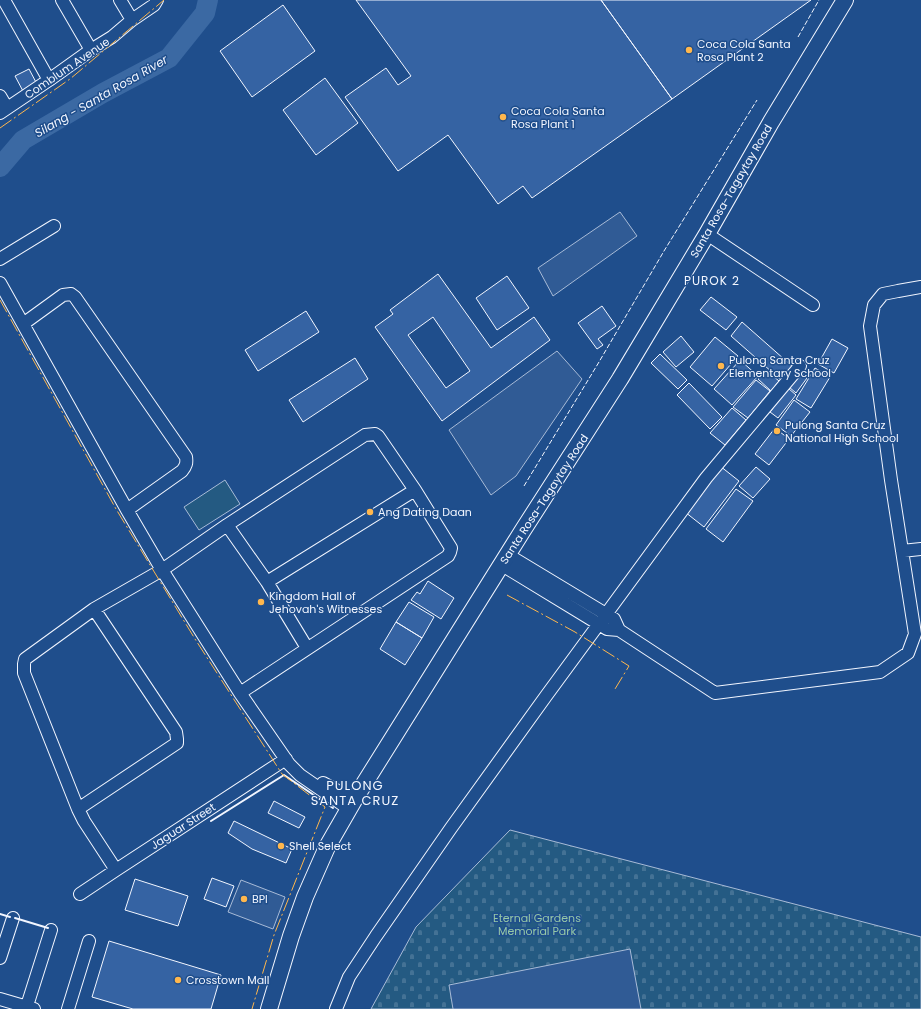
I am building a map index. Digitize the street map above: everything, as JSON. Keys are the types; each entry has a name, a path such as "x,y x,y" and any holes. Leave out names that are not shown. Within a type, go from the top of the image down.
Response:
{"main road":[{"name":"Santa Rosa-Tagaytay Road","path":"269,1009 291,936 305,897 327,847 351,804 620,379 844,0"}],"street":[{"path":"4,0 49,80"},
{"path":"62,0 91,50"},
{"path":"120,0 132,20"},
{"name":"Comblum Avenue","path":"4,110 112,37 132,20 154,5 157,0"},
{"path":"0,96 4,110"},
{"path":"0,259 54,226"},
{"path":"707,234 813,305"},
{"path":"0,283 162,570 240,692 290,763 351,804"},
{"path":"505,560 614,619 620,630 715,693 880,672 908,653 915,634 891,480 870,326 874,305 883,294 921,287"},
{"path":"23,324 63,295 71,294 75,297 186,458 185,467 182,471 127,510"},
{"path":"336,1009 350,977 376,936 451,828 546,696 706,478 800,366"},
{"path":"116,870 84,821 78,809 24,673 25,659 94,610 162,570 227,525 365,435 375,434 378,436 415,490 451,548 448,556 240,692"},
{"path":"267,582 415,490"},
{"path":"227,525 267,582 307,648"},
{"path":"902,551 921,549"},
{"path":"505,560 607,629 620,630"},
{"path":"78,809 177,743 176,732 94,610"},
{"name":"Jaguar Street","path":"80,894 116,870 290,763"},
{"path":"0,958 13,918"},
{"path":"0,999 29,1008 51,930"},
{"path":"68,1009 89,941"}],"green space":[{"path":"225,480 240,504 199,530 184,507"},
{"name":"Eternal Gardens Memorial Park","path":"510,830 921,937 921,1009 371,1009 416,927"}],"shaded area":[{"path":"620,212 637,236 553,296 538,268"},
{"path":"557,351 582,379 516,476 491,495 449,430"},
{"path":"241,880 285,897 273,929 228,912"},
{"path":"630,949 641,1009 453,1009 449,985"}],"building":[{"name":"Coca Cola Santa Rosa Plant 1","path":"356,0 601,0 672,99 532,198 523,186 498,204 448,135 398,171 345,97 386,68 398,85 411,76"},
{"name":"Coca Cola Santa Rosa Plant 2","path":"601,0 811,0 672,99"},
{"path":"283,5 315,51 252,97 220,51"},
{"path":"29,69 38,86 24,93 15,76"},
{"path":"325,78 358,123 316,155 283,110"},
{"path":"438,274 491,348 534,317 550,340 442,421 375,327 393,314 390,310","holes":["433,317 470,371 446,388 408,335"]},
{"path":"507,276 529,308 497,330 476,298"},
{"path":"711,297 737,317 726,330 700,310"},
{"path":"602,306 616,326 598,339 603,345 597,349 578,323"},
{"path":"306,311 319,332 258,371 245,350"},
{"path":"742,322 793,367 781,380 731,336"},
{"path":"681,336 694,352 676,367 663,352"},
{"path":"715,337 738,356 712,386 690,367"},
{"path":"832,339 848,348 834,373 818,364"},
{"path":"660,354 687,380 678,389 651,363"},
{"path":"355,358 368,379 303,422 289,400"},
{"path":"740,360 758,376 732,405 714,389"},
{"path":"815,368 830,377 811,408 796,399"},
{"path":"766,370 779,381 771,391 758,379"},
{"path":"801,373 807,378 796,393 789,387"},
{"path":"756,380 770,391 748,418 733,407"},
{"path":"689,383 722,417 710,429 677,395"},
{"path":"788,388 796,395 778,418 770,412"},
{"path":"794,400 810,412 791,436 776,425"},
{"path":"732,408 746,420 725,445 710,433"},
{"path":"775,428 789,439 769,465 755,454"},
{"path":"720,466 739,481 704,527 685,512"},
{"path":"756,467 770,479 753,498 739,486"},
{"path":"736,489 753,501 723,542 706,529"},
{"path":"428,581 454,598 441,619 411,600 417,592 420,594"},
{"path":"409,602 434,617 422,638 396,622"},
{"path":"396,622 422,638 405,665 380,649"},
{"path":"274,801 305,817 299,828 268,813"},
{"path":"234,821 292,849 286,863 252,849 228,833"},
{"path":"212,878 234,886 226,907 204,899"},
{"path":"135,879 188,896 178,926 125,910"},
{"path":"109,941 221,975 211,1009 133,1009 92,997"}],"waterway":[{"name":"Silang - Santa Rosa River","path":"0,167 23,140 103,93 169,58 205,13 208,0"}],"fence":[{"path":"798,37 819,0"},
{"path":"524,486 664,251 757,100"}],"wall":[{"path":"211,821 284,775 333,808"},
{"path":"0,914 10,917"},
{"path":"15,918 48,928"}],"power":[{"path":"0,128 70,79 164,0"},
{"path":"0,300 116,509 195,639 282,774 325,807 274,935 252,1009"},
{"path":"507,595 575,632 629,666 615,689"}],"place":[{"name":"Coca Cola Santa Rosa Plant 2","path":"689,50"},
{"name":"Coca Cola Santa Rosa Plant 1","path":"503,117"},
{"name":"Pulong Santa Cruz Elementary School","path":"721,366"},
{"name":"Pulong Santa Cruz National High School","path":"777,431"},
{"name":"Ang Dating Daan","path":"370,512"},
{"name":"Kingdom Hall of Jehovah's Witnesses","path":"261,602"},
{"name":"Shell Select","path":"281,846"},
{"name":"BPI","path":"244,899"},
{"name":"Crosstown Mall","path":"178,980"}],"district":[{"name":"PUROK 2","path":"712,280"},
{"name":"PULONG SANTA CRUZ","path":"355,792"}]}
